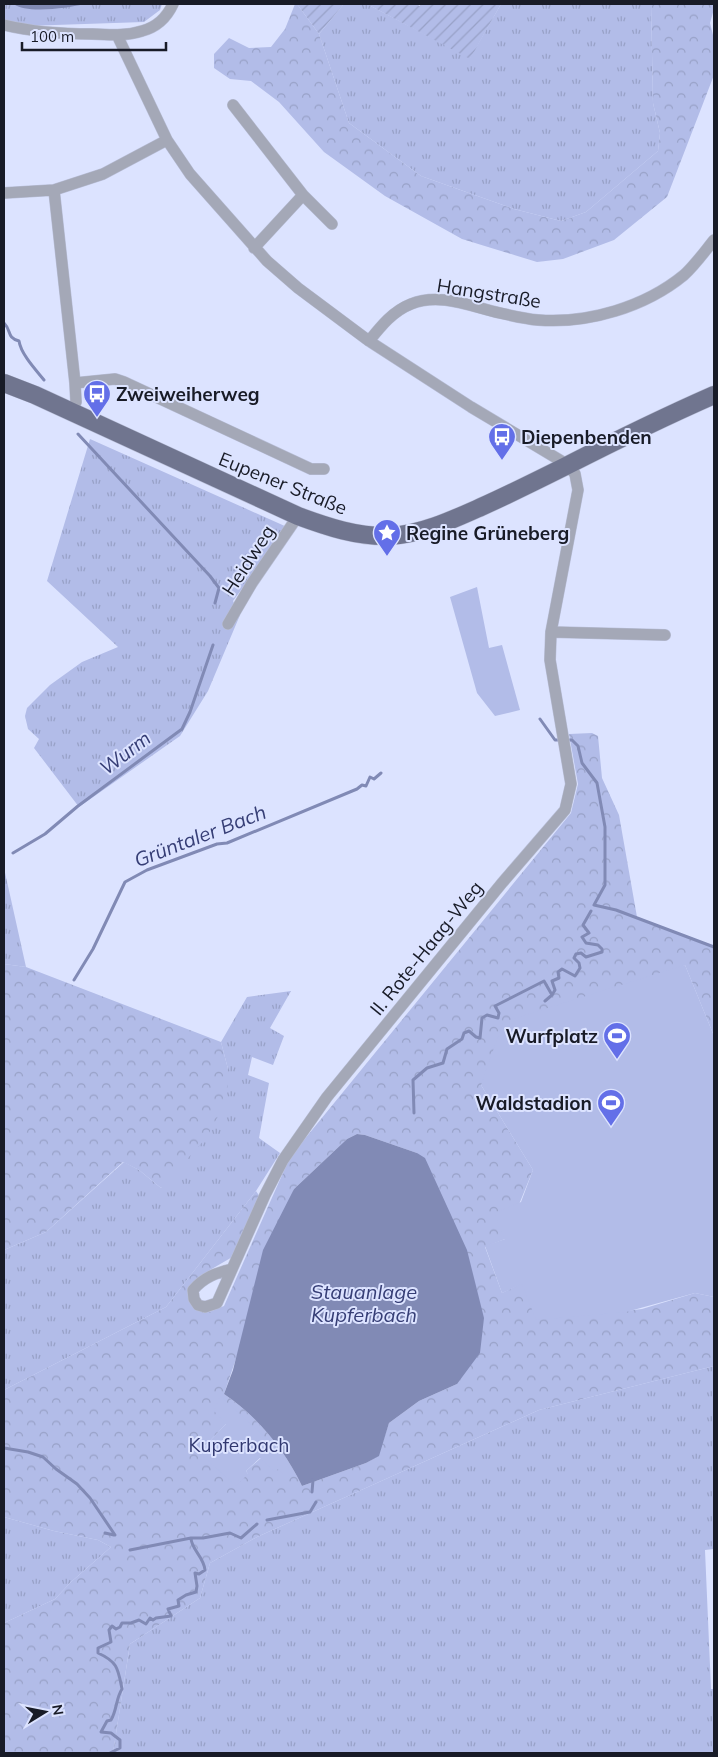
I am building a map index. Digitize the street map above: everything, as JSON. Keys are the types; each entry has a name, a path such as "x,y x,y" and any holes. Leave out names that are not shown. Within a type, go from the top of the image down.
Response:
{"main road":[{"name":"Eupener Straße","path":"4,383 298,516 326,526 368,536 390,536 410,533 450,521 522,489 714,395"}],"street":[{"path":"4,25 40,32 117,35 143,31 158,24 170,12 173,4"},
{"path":"117,35 167,140 190,174 267,262 298,288 369,341 471,407 568,465"},
{"path":"232,106 303,195 332,224"},
{"path":"4,193 54,190 103,174 167,140"},
{"path":"54,190 75,383 76,402 71,412"},
{"path":"254,248 303,195"},
{"name":"Hangstraße","path":"369,341 384,322 399,309 424,301 438,300 467,304 499,313 538,320 571,319 606,313 635,304 665,288 685,274 714,240"},
{"path":"75,383 115,379 124,382 311,469 324,469"},
{"name":"II. Rote-Haag-Weg","path":"232,1269 283,1160 327,1097 495,891 565,810 571,784 550,660 551,632 578,490 575,474 568,465"},
{"name":"Heidweg","path":"228,624 252,583 298,516"},
{"path":"551,632 665,635"}],"green space":[{"path":"4,4 162,4 160,10 144,22 25,26 4,22"},
{"path":"295,4 297,4 319,34 349,123 421,176 514,209 561,221 586,212 658,151 660,133 653,103 651,4 714,4 710,23 714,39 714,75 667,197 614,240 563,259 537,262 462,239 385,196 324,152 279,102 251,81 230,79 214,68 214,54 229,38 249,48 271,47 285,29"},
{"path":"297,4 344,4 319,34"},
{"path":"344,4 367,4 470,58 501,4 651,4 653,103 660,133 658,151 586,212 561,221 514,209 421,176 349,123 319,34"},
{"path":"367,4 415,4 420,6 421,4 501,4 470,59"},
{"path":"90,439 287,527 233,601 240,615 208,691 180,736 79,807 34,748 39,739 28,729 25,716 27,708 50,685 82,662 118,647 47,581"},
{"path":"477,587 489,648 502,645 520,710 495,716 477,693 450,597"},
{"path":"592,733 598,736 602,778 619,815 637,917 714,946 714,1036 685,965 481,1085 533,1170 505,1239 485,1247 502,1293 522,1283 608,1313 642,1309 695,1293 714,1297 714,1366 539,1410 257,1537 210,1563 200,1598 130,1644 113,1753 4,1753 4,1623 55,1599 71,1582 111,1547 98,1540 54,1531 4,1517 4,1390 166,1307 256,1191 260,1197 234,1256 199,1279 197,1308 209,1312 224,1306 290,1157 571,813 578,784 569,734","holes":["357,1134 417,1153 457,1384 419,1401 389,1423 378,1456 366,1463 302,1486 287,1459 259,1423 224,1394 294,1189 347,1139","226,1424 290,1470 278,1469 261,1458 246,1471 248,1474 202,1449"]},
{"path":"4,868 26,967 4,964"},
{"path":"4,964 26,967 221,1042 228,1069 227,1099 207,1137 161,1188 139,1170 123,1162 46,1232 4,1250"},
{"name":"Waldstadion","path":"685,965 714,1036 714,1297 695,1293 626,1312 536,1320 522,1284 502,1293 485,1246 505,1239 494,1213 521,1202 533,1170 481,1085 503,1022"},
{"path":"291,991 270,1028 284,1036 273,1065 252,1057 248,1075 269,1083 259,1138 280,1153 256,1191 166,1307 4,1390 4,1250 46,1232 124,1162 139,1170 161,1188 228,1069 221,1042 247,997"},
{"path":"714,1366 714,1549 705,1550 711,1689 714,1689 714,1753 113,1753 130,1644 200,1598 210,1563 257,1537 539,1410"},
{"name":"Kupferbach","path":"220,1396 267,1439 291,1470 283,1474 278,1469 275,1472 260,1458 246,1471 248,1474 236,1486 204,1457 202,1449 226,1424 214,1411"},
{"path":"4,1517 54,1531 98,1540 111,1547 71,1582 55,1599 4,1623"}],"water":[{"path":"14,4 84,4 59,8 28,9"},
{"name":"Stauanlage Kupferbach","path":"357,1134 417,1153 425,1158 467,1250 484,1318 480,1353 457,1384 419,1401 389,1423 379,1456 366,1463 302,1486 287,1459 259,1423 224,1394 233,1370 263,1250 294,1189 347,1139"}],"waterway":[{"name":"Wurm","path":"4,323 12,338 19,341 25,356 44,380"},
{"name":"Wurm","path":"78,434 210,576 219,588 215,603"},
{"name":"Wurm","path":"13,853 45,834 78,806 182,729 190,712 213,645"},
{"name":"Kupferbach","path":"540,719 555,740 561,740"},
{"name":"Kupferbach","path":"567,740 572,740 578,746 582,763 597,783 605,827 605,885 594,905 616,910 714,947"},
{"name":"Grüntaler Bach","path":"74,980 93,949 125,882 147,870 217,844 227,843 357,789 362,785 366,786 370,777 374,779 381,773"},
{"name":"Kupferbach","path":"414,1113 413,1080 427,1068 443,1063 447,1049 462,1039 464,1033 469,1031 480,1038 482,1018 487,1015 498,1018 499,1013 495,1006 544,981 552,995 555,990 552,981 559,978 558,972 562,969 575,976 580,968 579,963 574,958 576,954 581,953 586,957 602,952 598,945 586,943 582,937 589,933 583,925 591,911"},
{"path":"545,1001 552,995"},
{"name":"Kupferbach","path":"4,1448 43,1457 77,1484 90,1498 115,1535"},
{"name":"Kupferbach","path":"312,1492 313,1480"},
{"name":"Kupferbach","path":"267,1520 310,1512 316,1502"},
{"name":"Kupferbach","path":"130,1550 191,1538 203,1538 230,1533 241,1538 257,1524"},
{"name":"Kupferbach","path":"105,1533 114,1535"},
{"path":"110,1753 120,1748 120,1740 111,1733 101,1732 107,1721 111,1720 113,1716 122,1689 116,1667 105,1656 98,1653 98,1648 111,1642 109,1630 112,1626 116,1629 122,1623 131,1623 139,1620 146,1624 150,1618 153,1620 171,1616 168,1609 179,1606 178,1600 196,1592 195,1573 199,1574 205,1570 191,1538"}],"place":[{"name":"Zweiweiherweg","path":"97,418"},
{"name":"Diepenbenden","path":"502,461"},
{"name":"Regine Grüneberg","path":"387,557"},
{"name":"Wurfplatz","path":"617,1060"},
{"name":"Waldstadion","path":"611,1127"}]}
